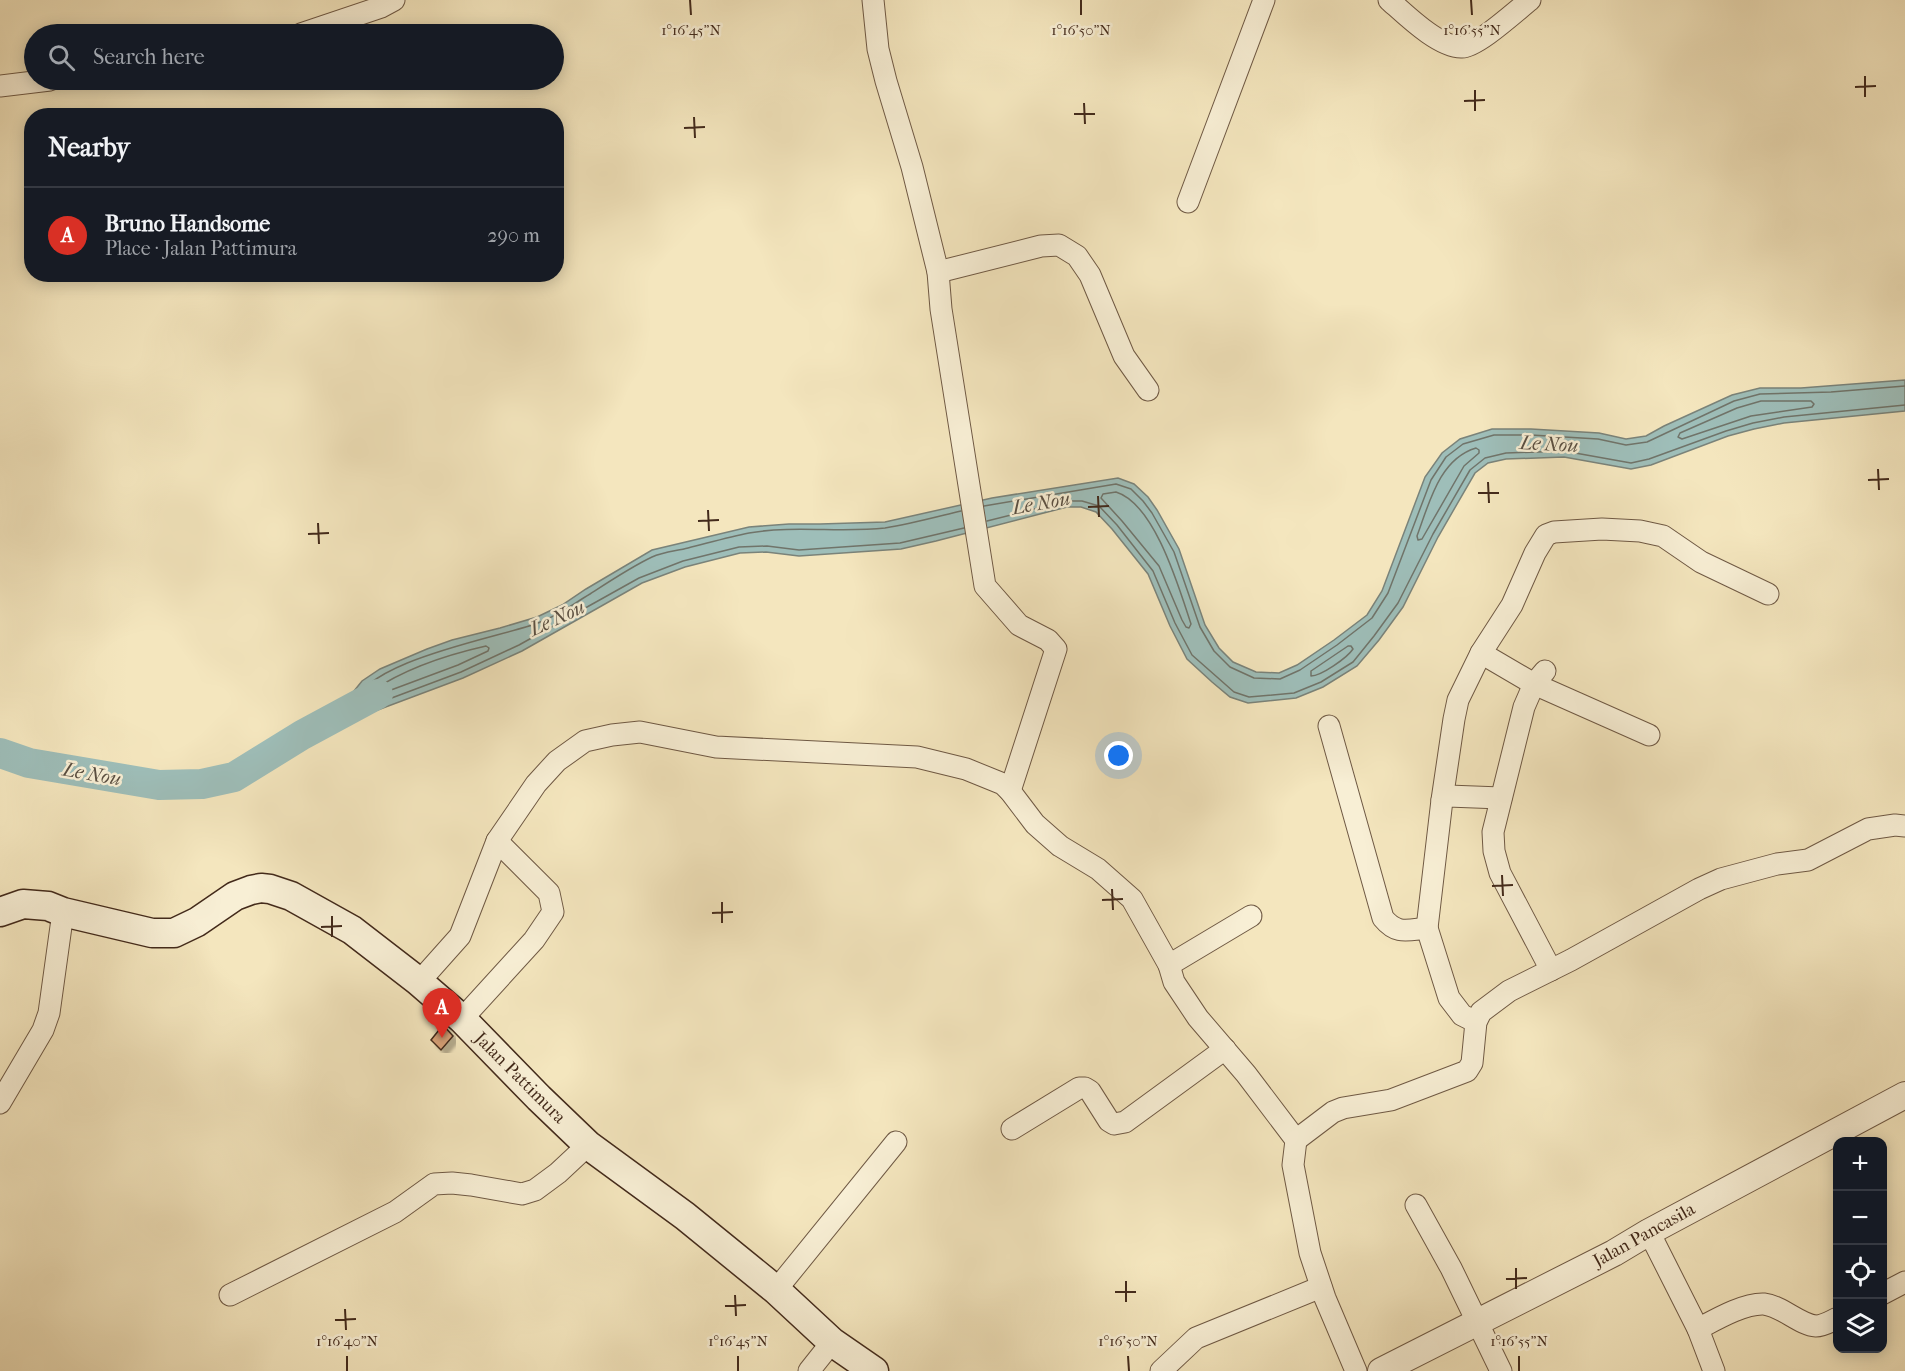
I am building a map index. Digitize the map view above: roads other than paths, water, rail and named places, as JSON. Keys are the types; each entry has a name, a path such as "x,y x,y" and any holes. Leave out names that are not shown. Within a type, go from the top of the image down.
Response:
{"main road":[{"name":"Jalan Pattimura","path":"0,912 23,904 48,906 63,912 152,933 174,933 197,922 235,896 251,890 270,889 291,896 352,930 419,982 462,1019 539,1098 588,1144 685,1216 776,1290 832,1342 874,1371"}],"street":[{"path":"331,24 381,7 394,0"},
{"path":"873,0 878,49 912,167 938,272 941,309 976,541 985,586 1019,625 1048,640 1056,649 1010,791"},
{"path":"1188,202 1253,24 1264,0"},
{"path":"1389,0 1425,31 1451,46 1464,47 1491,32 1530,0"},
{"path":"0,86 24,83"},
{"path":"938,272 1041,246 1059,246 1077,256 1090,275 1124,356 1148,390"},
{"path":"1476,1022 1462,1015 1449,998 1427,928 1455,708 1481,653 1512,605 1535,553 1546,535 1551,532 1602,529 1640,531 1663,536 1701,562 1768,594"},
{"path":"1481,653 1539,677 1649,735"},
{"path":"1539,677 1524,707 1493,832 1494,851 1500,873 1551,970"},
{"path":"1329,726 1383,918 1391,928 1401,931 1427,928"},
{"path":"419,982 460,936 497,841 536,784 557,761 585,741 640,732 716,747 917,758 966,769 1003,784 1035,824 1060,846 1098,868 1132,899 1170,965 1174,982 1198,1018 1296,1140 1293,1165 1310,1254 1321,1287 1356,1371"},
{"path":"1442,800 1448,795 1501,798"},
{"path":"1296,1140 1333,1112 1343,1108 1391,1100 1467,1071 1472,1063 1476,1022 1481,1012 1509,991 1699,889 1721,879 1777,864 1808,860 1868,829 1895,825 1905,826"},
{"path":"462,1019 534,940 553,912 549,893 497,841"},
{"path":"0,1103 43,1030 49,1013 63,912"},
{"path":"1170,965 1251,916"},
{"path":"1012,1129 1079,1088 1089,1091 1109,1121 1114,1124 1125,1122 1225,1049"},
{"name":"Jalan Pancasila","path":"1381,1371 1614,1252 1905,1095"},
{"path":"776,1290 896,1142"},
{"path":"230,1295 395,1212 434,1184 471,1185 522,1194 535,1190 558,1173 588,1144"},
{"path":"1416,1205 1451,1268 1501,1371"},
{"path":"1649,1232 1698,1329 1714,1371"},
{"path":"1887,1291 1905,1282"},
{"path":"1161,1371 1196,1338 1321,1287"},
{"path":"1698,1329 1728,1314 1762,1304 1775,1307 1815,1326 1833,1320"},
{"path":"809,1371 832,1342"}],"water":[{"path":"1905,380 1905,411 1784,423 1754,429 1728,436 1651,465 1631,469 1564,457 1506,459 1488,463 1475,473 1438,537 1403,607 1379,640 1357,666 1323,687 1296,698 1248,703 1230,697 1212,682 1187,659 1148,574 1112,529 1096,512 1081,507 1067,507 901,549 799,556 766,552 740,553 685,567 642,583 522,651 463,678 375,711 355,715 343,713 350,696 362,681 380,669 452,640 537,617 562,605 652,550 749,527 885,522 992,498 1118,478 1134,484 1148,497 1157,510 1179,549 1205,625 1219,648 1233,662 1256,672 1279,673 1297,665 1367,615 1382,591 1425,477 1442,453 1460,439 1492,429 1531,429 1599,433 1626,439 1646,436 1732,395 1760,388 1801,388"}],"waterway":[{"name":"Le Nou","path":"0,753 29,763 159,785 202,784 234,777 302,735 378,694"}],"place":[{"name":"Bruno Handsome","path":"442,1038"}]}
